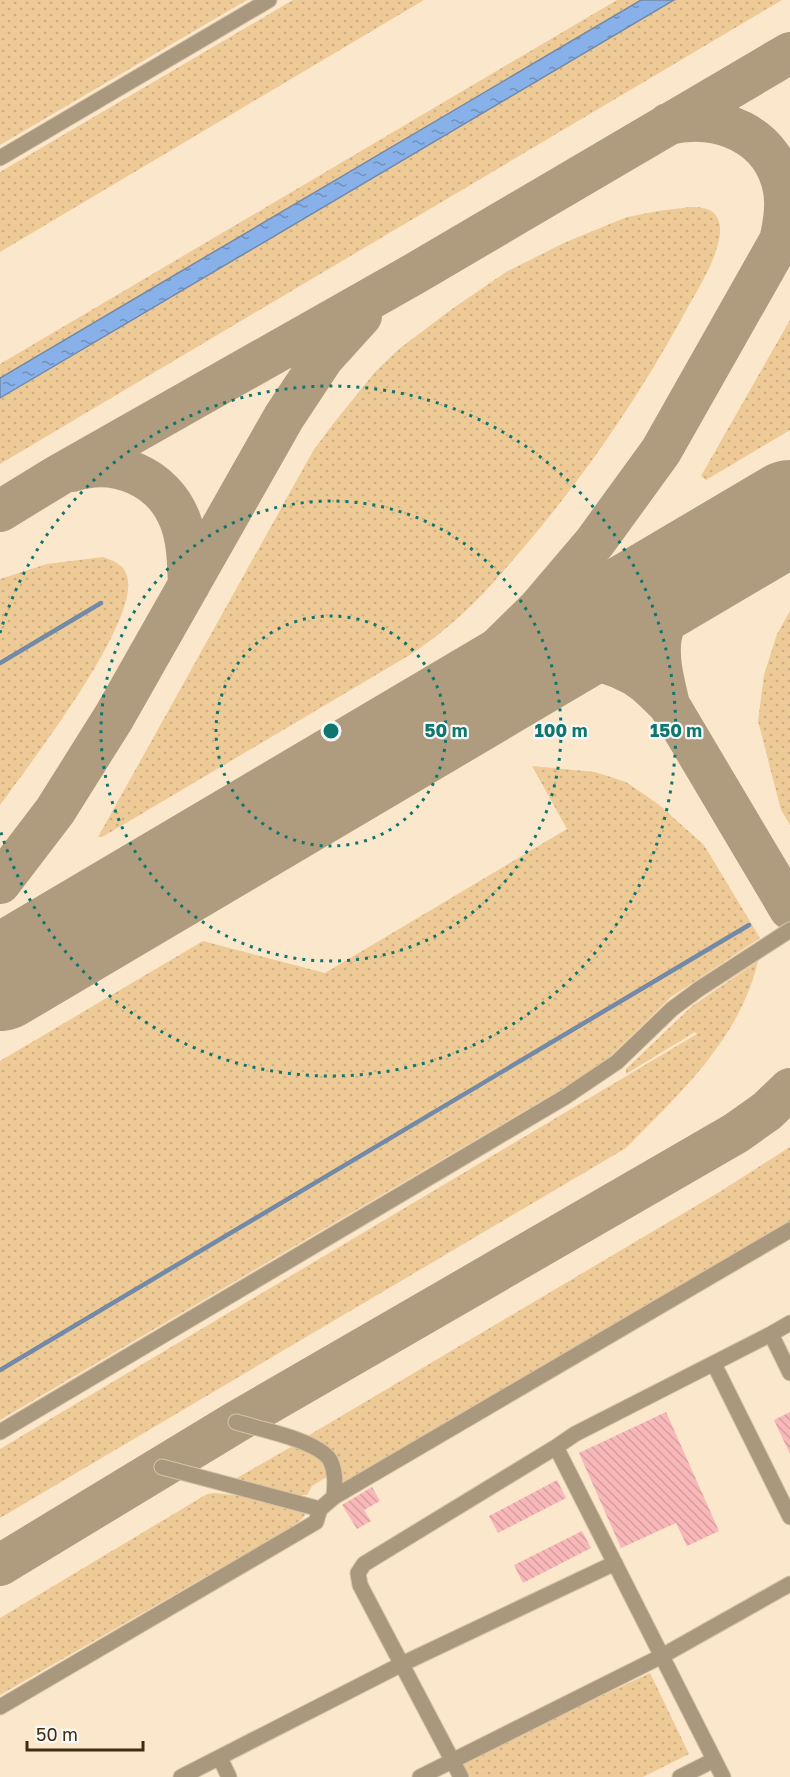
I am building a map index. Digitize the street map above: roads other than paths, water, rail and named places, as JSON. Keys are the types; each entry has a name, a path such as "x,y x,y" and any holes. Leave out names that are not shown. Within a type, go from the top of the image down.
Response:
{"street":[{"path":"0,158 269,0"},
{"path":"0,1432 574,1092 631,1051 672,1009 699,988 790,930"},
{"path":"0,1707 316,1522 320,1509 334,1497 790,1230"},
{"path":"461,1777 360,1585 358,1573 360,1569 575,1434 790,1323"},
{"path":"771,1334 790,1373"},
{"path":"714,1364 790,1517"},
{"path":"236,1422 290,1438 318,1449 326,1455 331,1462 335,1476 334,1497"},
{"path":"556,1448 723,1777"},
{"path":"162,1467 320,1509"},
{"path":"181,1777 402,1664 615,1563"},
{"path":"420,1777 662,1656 790,1584"},
{"path":"220,1758 229,1777"},
{"path":"680,1777 714,1760"}],"water":[{"path":"641,0 674,0 0,398 0,378"}],"waterway":[{"path":"0,663 101,603"},
{"path":"0,1370 749,925"}]}
